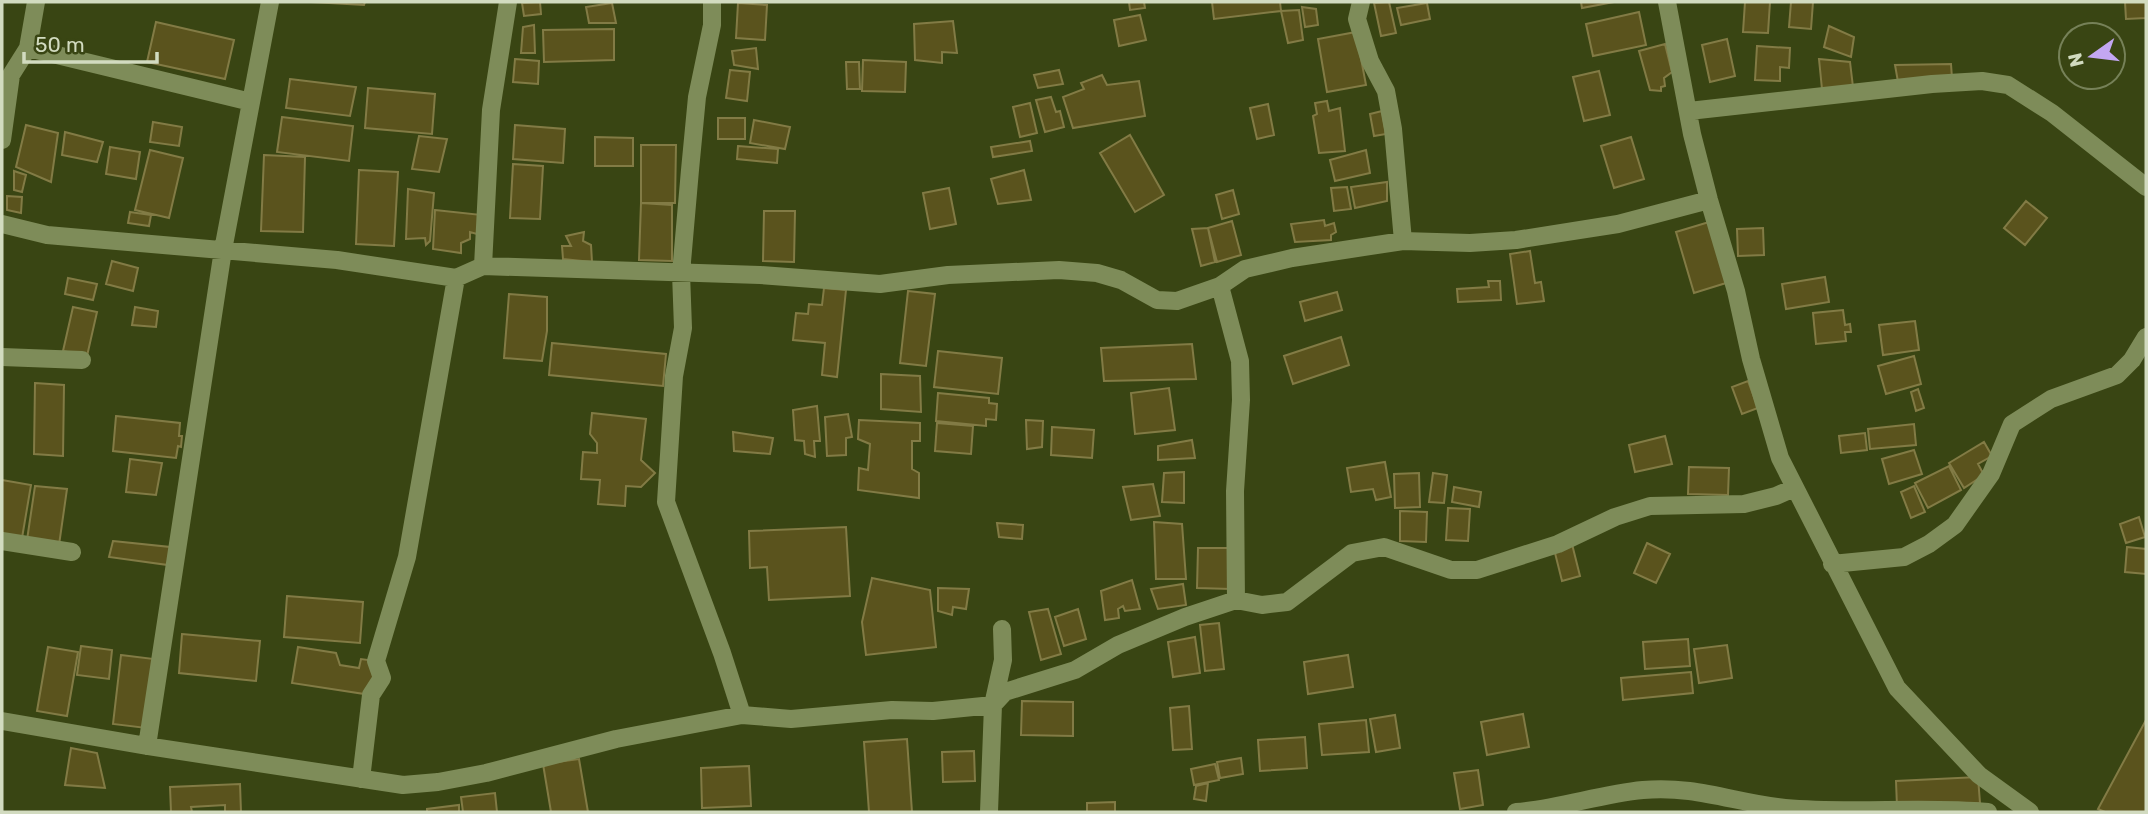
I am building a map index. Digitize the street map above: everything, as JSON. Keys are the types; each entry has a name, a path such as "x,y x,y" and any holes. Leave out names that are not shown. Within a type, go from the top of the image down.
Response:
{"street":[{"path":"2,140 6,74 28,48 36,2"},
{"path":"147,747 223,250 270,2"},
{"path":"483,266 491,110 508,2"},
{"path":"712,2 712,25 697,97 681,273 683,328 674,376 666,502 742,715"},
{"path":"1361,2 1357,19 1370,61 1386,91 1393,129 1403,241"},
{"path":"1667,2 1709,200 1736,291 1765,414 1780,458 1897,688 1979,775 2030,812"},
{"path":"28,48 251,102"},
{"path":"1689,110 1982,80 2008,85 2052,113 2146,187"},
{"path":"2,225 47,235 337,260 456,278 483,266 760,275 880,284 948,275 1059,270 1097,273 1121,280 1157,300 1177,301 1220,286 1245,269 1349,247 1403,241 1470,243 1516,240 1618,225 1709,200"},
{"path":"361,779 371,695 382,678 376,661 408,557 456,278"},
{"path":"1220,286 1240,361 1241,400 1235,491 1236,600"},
{"path":"1832,564 1904,557 1929,544 1955,525 1991,474 2012,424 2051,399 2117,375 2145,345"},
{"path":"2,356 82,360"},
{"path":"2,721 147,747 403,785 438,782 486,773 616,739 742,715 791,719 993,705 1005,692 1075,670 1118,645 1185,617 1236,600 1262,605 1287,602 1352,553 1384,547 1451,570 1477,570 1558,544 1615,517 1650,506 1744,504 1776,496 1794,488"},
{"path":"2,541 72,552"},
{"path":"989,812 993,705 1003,660 1003,629"},
{"path":"1516,812 1644,790 1692,789 1783,808 1835,812 1910,809 1988,812"}],"building":[{"path":"311,2 365,2 364,5"},
{"path":"540,2 541,14 524,16 522,3"},
{"path":"1129,2 1144,2 1145,8 1130,10"},
{"path":"1212,2 1280,2 1281,11 1214,19"},
{"path":"1389,2 1396,33 1381,36 1374,3"},
{"path":"1581,2 1614,2 1582,8"},
{"path":"1745,2 1770,2 1768,33 1743,32"},
{"path":"1791,2 1813,2 1811,29 1789,27"},
{"path":"2125,2 2146,2 2146,18 2126,19"},
{"path":"612,3 616,23 589,23 586,7"},
{"path":"738,3 767,5 765,40 736,38"},
{"path":"1427,3 1430,19 1401,25 1397,8"},
{"path":"1302,7 1316,9 1318,25 1305,27"},
{"path":"1299,10 1303,40 1288,43 1281,11"},
{"path":"1639,12 1646,45 1593,56 1586,24"},
{"path":"1140,15 1146,40 1119,46 1114,20"},
{"path":"953,21 957,53 942,52 942,63 915,60 914,24"},
{"path":"156,22 234,40 225,79 147,62"},
{"path":"534,25 535,53 521,53 523,27"},
{"path":"1829,26 1854,37 1851,57 1824,47"},
{"path":"614,29 614,60 544,62 543,30"},
{"path":"1356,32 1366,85 1327,92 1318,39"},
{"path":"1727,39 1735,76 1710,82 1702,45"},
{"path":"1665,44 1672,72 1664,78 1665,86 1661,87 1661,91 1650,90 1639,51"},
{"path":"1757,46 1790,48 1789,68 1780,67 1780,81 1755,80"},
{"path":"756,48 758,69 734,65 732,51"},
{"path":"515,59 539,61 538,84 513,82"},
{"path":"1819,59 1850,62 1853,87 1822,89"},
{"path":"863,60 906,62 905,92 862,91"},
{"path":"846,62 859,62 860,89 847,89"},
{"path":"1951,64 1952,78 1898,82 1895,65"},
{"path":"730,70 750,72 747,101 726,98"},
{"path":"1059,70 1063,84 1038,88 1034,75"},
{"path":"1599,71 1610,115 1584,121 1573,77"},
{"path":"1102,75 1107,85 1139,81 1145,116 1073,128 1063,97 1084,89 1081,83"},
{"path":"290,79 356,87 350,116 286,108"},
{"path":"368,88 435,94 432,134 365,128"},
{"path":"1051,97 1056,112 1060,111 1064,127 1045,132 1036,100"},
{"path":"1327,101 1329,111 1340,108 1345,151 1319,153 1313,116 1317,114 1315,103"},
{"path":"1030,103 1037,133 1020,137 1013,107"},
{"path":"1268,104 1274,135 1257,139 1250,108"},
{"path":"1382,111 1386,134 1374,136 1370,114"},
{"path":"282,117 353,126 349,161 277,152"},
{"path":"718,118 745,118 745,139 718,139"},
{"path":"754,120 790,127 785,149 750,143"},
{"path":"153,122 182,127 179,146 150,142"},
{"path":"26,125 58,133 51,182 16,167"},
{"path":"515,125 565,129 563,163 513,159"},
{"path":"65,132 103,142 97,162 62,155"},
{"path":"1130,135 1164,195 1135,212 1100,153"},
{"path":"419,136 447,139 439,172 412,169"},
{"path":"595,137 633,138 633,166 595,166"},
{"path":"1631,137 1644,179 1614,188 1601,146"},
{"path":"1030,141 1032,151 993,157 991,147"},
{"path":"641,145 676,145 675,203 641,203"},
{"path":"738,146 778,149 777,163 737,159"},
{"path":"110,147 140,152 136,179 106,174"},
{"path":"150,150 183,158 169,218 135,210"},
{"path":"1366,150 1370,173 1335,181 1330,160"},
{"path":"264,155 305,157 303,232 261,231"},
{"path":"513,164 543,166 540,219 510,218"},
{"path":"359,170 398,172 394,246 356,244"},
{"path":"1024,170 1031,200 998,204 991,179"},
{"path":"14,171 26,175 22,192 14,190"},
{"path":"1387,182 1387,201 1355,208 1351,187"},
{"path":"1347,187 1351,209 1334,211 1331,188"},
{"path":"949,188 956,224 930,229 923,193"},
{"path":"408,189 434,193 430,241 426,245 425,238 406,239"},
{"path":"1233,190 1239,214 1222,219 1216,195"},
{"path":"7,196 22,197 21,213 7,210"},
{"path":"2026,201 2047,218 2025,245 2004,228"},
{"path":"641,203 672,205 672,261 639,260"},
{"path":"435,210 482,215 477,234 470,232 470,239 461,243 461,253 433,249"},
{"path":"764,211 795,211 794,262 763,261"},
{"path":"130,212 151,215 149,226 128,223"},
{"path":"1324,220 1325,226 1334,223 1336,232 1331,235 1331,240 1295,242 1291,224"},
{"path":"1232,221 1241,255 1217,262 1208,228"},
{"path":"1709,222 1726,283 1694,293 1676,232"},
{"path":"1208,228 1215,262 1201,266 1192,229"},
{"path":"1763,228 1764,255 1738,256 1737,229"},
{"path":"584,232 583,241 591,245 592,262 563,259 562,246 571,246 566,236"},
{"path":"1530,251 1535,283 1541,282 1544,301 1517,304 1510,254"},
{"path":"112,261 138,268 133,291 106,284"},
{"path":"1825,277 1829,302 1786,309 1782,284"},
{"path":"68,278 97,284 93,300 65,294"},
{"path":"1488,281 1500,281 1501,300 1458,302 1457,289 1489,287"},
{"path":"824,288 846,290 837,377 822,375 825,343 793,340 796,313 808,314 809,304 822,305"},
{"path":"908,291 935,294 926,366 900,363"},
{"path":"1337,292 1342,310 1305,321 1300,302"},
{"path":"509,294 547,297 547,331 542,361 504,358"},
{"path":"73,307 97,312 87,356 63,351"},
{"path":"135,307 158,311 156,327 132,325"},
{"path":"1843,310 1845,325 1850,324 1851,332 1845,332 1846,341 1816,344 1813,313"},
{"path":"1915,321 1919,350 1883,355 1879,325"},
{"path":"1341,337 1349,365 1293,384 1284,356"},
{"path":"552,343 666,354 663,386 549,375"},
{"path":"1192,344 1196,379 1104,381 1101,348"},
{"path":"938,351 1002,358 998,394 934,387"},
{"path":"1914,356 1921,384 1886,394 1878,366"},
{"path":"881,374 920,376 921,412 881,409"},
{"path":"1748,381 1758,408 1742,414 1732,387"},
{"path":"35,383 64,385 63,456 34,454"},
{"path":"1169,388 1175,430 1135,434 1131,393"},
{"path":"1918,389 1924,408 1916,411 1911,392"},
{"path":"938,393 989,398 989,403 997,404 996,420 986,419 986,426 936,421"},
{"path":"817,406 820,441 814,441 815,457 805,454 804,441 795,440 793,410"},
{"path":"592,413 646,419 641,460 655,473 641,487 626,486 625,506 598,504 600,480 581,479 583,452 597,453 597,443 590,434"},
{"path":"848,414 852,437 846,438 846,455 827,456 825,417"},
{"path":"116,416 180,423 181,447 178,446 176,458 113,451"},
{"path":"859,420 920,423 920,441 912,441 912,469 919,473 919,498 858,490 859,468 868,470 870,444 858,439"},
{"path":"1026,420 1043,421 1042,447 1027,449"},
{"path":"937,423 973,426 971,454 935,451"},
{"path":"1914,424 1916,445 1870,449 1868,429"},
{"path":"1052,427 1094,430 1092,458 1051,455"},
{"path":"733,432 773,438 770,454 734,451"},
{"path":"1865,433 1867,450 1841,453 1839,436"},
{"path":"1665,436 1672,464 1635,472 1629,445"},
{"path":"1192,440 1195,458 1158,460 1158,446"},
{"path":"1984,442 1992,456 1978,464 1984,475 1964,488 1949,463"},
{"path":"1914,450 1922,474 1889,484 1882,459"},
{"path":"130,459 162,463 156,495 126,492"},
{"path":"1385,462 1391,497 1376,500 1373,489 1351,492 1347,468"},
{"path":"1949,466 1961,490 1928,508 1915,483"},
{"path":"1689,467 1729,468 1728,495 1688,494"},
{"path":"1184,472 1184,503 1162,502 1164,473"},
{"path":"1419,473 1420,507 1395,508 1394,474"},
{"path":"1433,473 1447,475 1444,503 1429,502"},
{"path":"2,480 31,485 22,538 2,535"},
{"path":"1153,484 1160,516 1131,520 1123,487"},
{"path":"35,486 67,489 59,545 27,540"},
{"path":"1914,486 1925,512 1911,518 1901,492"},
{"path":"1454,487 1481,492 1479,507 1452,502"},
{"path":"1448,508 1470,509 1468,541 1446,540"},
{"path":"1400,511 1427,512 1426,542 1400,541"},
{"path":"2139,517 2145,537 2126,543 2120,524"},
{"path":"1154,522 1182,524 1186,579 1156,579"},
{"path":"997,523 1023,525 1022,539 999,537"},
{"path":"846,527 850,596 769,600 767,567 750,568 749,531"},
{"path":"113,541 170,547 168,565 109,557"},
{"path":"1647,543 1670,554 1656,583 1634,573"},
{"path":"1572,544 1580,576 1562,581 1554,549"},
{"path":"2127,547 2146,549 2146,574 2125,572"},
{"path":"1198,548 1228,548 1231,589 1197,588"},
{"path":"872,578 930,590 936,647 866,655 862,622"},
{"path":"1132,580 1140,609 1125,611 1123,606 1118,609 1119,618 1105,620 1101,591"},
{"path":"1183,584 1186,605 1158,609 1151,589"},
{"path":"938,588 969,589 966,609 953,607 952,615 938,611"},
{"path":"287,596 363,602 360,643 284,637"},
{"path":"1048,609 1061,654 1041,660 1029,612"},
{"path":"1078,609 1086,639 1064,646 1055,617"},
{"path":"1219,623 1224,669 1205,671 1200,625"},
{"path":"182,634 260,641 256,681 179,673"},
{"path":"1195,637 1200,673 1173,677 1168,642"},
{"path":"1688,639 1690,666 1645,669 1643,642"},
{"path":"1727,645 1732,678 1699,683 1694,649"},
{"path":"81,646 112,650 109,679 77,675"},
{"path":"48,647 78,652 67,716 37,711"},
{"path":"298,647 336,653 340,665 359,668 361,659 376,661 371,695 292,683"},
{"path":"121,655 154,659 146,728 113,724"},
{"path":"1348,655 1353,687 1308,694 1304,662"},
{"path":"1691,672 1693,693 1623,700 1621,678"},
{"path":"1022,701 1073,702 1073,736 1021,735"},
{"path":"1189,706 1192,749 1173,750 1170,708"},
{"path":"1523,714 1529,747 1487,755 1481,722"},
{"path":"1395,715 1400,748 1376,752 1370,719"},
{"path":"1366,720 1369,752 1322,755 1319,724"},
{"path":"2146,720 2146,812 2105,812 2098,809"},
{"path":"1305,737 1307,768 1260,771 1258,740"},
{"path":"907,739 912,812 869,812 864,742"},
{"path":"71,748 97,753 105,788 65,785"},
{"path":"974,751 975,781 943,782 942,752"},
{"path":"1241,758 1243,774 1220,778 1217,762"},
{"path":"579,759 588,812 551,812 543,764"},
{"path":"1215,764 1219,780 1194,785 1191,769"},
{"path":"749,766 751,806 702,808 701,768"},
{"path":"1478,770 1483,805 1460,809 1454,773"},
{"path":"1978,777 1980,803 1897,807 1896,781"},
{"path":"1208,783 1206,801 1194,799 1196,786"},
{"path":"240,784 241,812 225,812 225,805 191,807 192,812 171,812 170,787"},
{"path":"495,793 497,812 463,812 461,797"},
{"path":"1115,802 1115,812 1087,812 1087,803"},
{"path":"459,805 459,812 427,812 427,809"}]}
